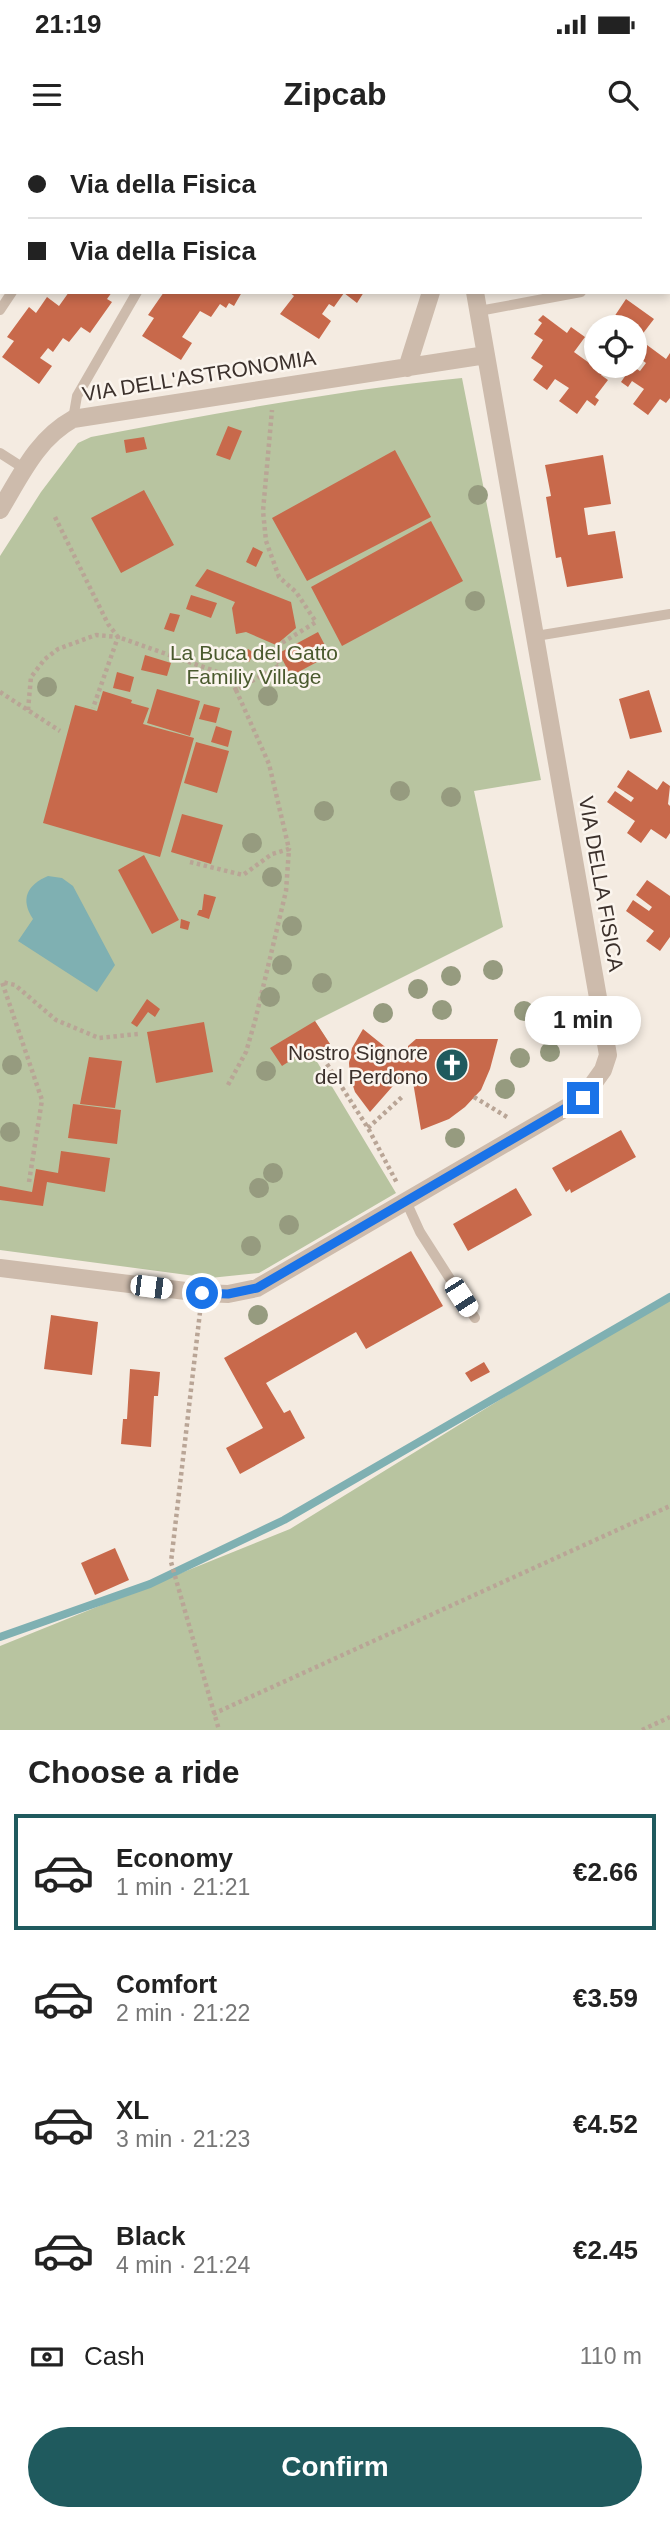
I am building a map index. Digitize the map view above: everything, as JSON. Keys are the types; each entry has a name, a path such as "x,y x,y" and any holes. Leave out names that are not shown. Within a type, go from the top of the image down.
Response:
{"street":[{"path":"407,368 430,294"},
{"name":"VIA DELLA FISICA","path":"0,1268 202,1293 228,1294 257,1288 405,1199 583,1098 603,1070 608,1055 475,294"},
{"name":"VIA DELL'ASTRONOMIA","path":"0,510 39,446 55,429 73,419 486,355"}],"lane":[{"path":"0,310 11,294"},
{"path":"73,419 77,396 136,294"},
{"path":"479,311 569,294"},
{"path":"0,453 25,469"},
{"path":"536,636 670,614"},
{"path":"405,1199 420,1232 475,1318"}],"path":[{"path":"236,690 280,665 272,649 316,622 296,592 279,577 266,541 263,511 273,388"},
{"path":"55,517 108,624 118,637"},
{"path":"28,710 31,677 45,659 58,649 96,635 118,637 229,676 269,764 289,849 286,891 255,1021 246,1052 228,1085"},
{"path":"93,709 118,637"},
{"path":"0,692 60,731"},
{"path":"190,862 243,875 272,854 289,849"},
{"path":"0,975 42,1100 29,1182"},
{"path":"1,982 15,985 56,1020 99,1038 138,1034"},
{"path":"327,1064 368,1128 405,1199"},
{"path":"368,1128 403,1096"},
{"path":"474,1097 526,1129"},
{"path":"202,1293 171,1562 219,1730"},
{"path":"214,1714 670,1506"},
{"path":"642,1730 670,1717"}],"green space":[{"name":"La Buca del Gatto Familiy Village","path":"462,378 541,780 474,791 503,927 315,1021 330,1044 313,1055 396,1193 259,1273 210,1278 0,1250 0,556 41,492 78,443 91,437 322,396"},
{"path":"670,1295 670,1730 0,1730 0,1646 290,1529"}],"water":[{"path":"48,876 62,878 73,886 115,965 97,992 18,941 33,919 27,905 28,893 35,884"}],"building":[{"path":"68,294 111,294 107,299 112,302 90,333 81,327 69,342 63,338 53,352 48,348 40,358 52,366 39,384 2,357 14,341 7,337 29,307 36,313 47,297 59,306"},
{"path":"163,294 241,294 234,306 229,303 226,308 220,304 211,317 200,311 182,337 192,343 181,360 142,336 154,318 148,315"},
{"path":"292,294 343,294 334,307 329,304 322,314 331,321 319,339 280,314 294,296"},
{"path":"345,294 363,294 357,303"},
{"path":"626,299 654,319 647,328 647,315 615,315"},
{"path":"543,315 567,333 571,327 584,336 574,352 584,359 584,378 608,380 595,397 599,400 595,406 587,400 577,414 559,401 569,388 555,379 547,390 533,380 543,366 531,358 543,340 534,334 542,323 538,320"},
{"path":"647,345 666,359 670,353 670,398 666,403 660,399 648,415 633,404 644,389 632,381 628,387 621,382 624,378 647,378"},
{"path":"228,426 242,431 230,460 216,455"},
{"path":"144,437 147,449 126,453 124,440"},
{"path":"395,450 431,517 307,581 272,518"},
{"path":"603,455 611,504 584,508 588,535 615,531 623,578 567,587 561,557 556,558 546,497 551,496 545,465"},
{"path":"144,490 174,545 121,573 91,518"},
{"path":"431,521 463,581 342,646 311,587"},
{"path":"253,547 263,552 256,567 246,562"},
{"path":"207,569 291,602 296,628 276,645 246,632 236,634 232,608 235,602 195,586"},
{"path":"191,595 217,603 211,618 186,609"},
{"path":"170,613 180,615 174,632 164,629"},
{"path":"318,632 330,655 291,676 279,653"},
{"path":"248,649 254,653 249,662 239,662 238,655 245,654"},
{"path":"145,655 171,663 167,676 141,670"},
{"path":"117,672 134,677 130,692 113,688"},
{"path":"157,689 200,701 190,736 147,723"},
{"path":"649,690 662,732 630,739 619,699"},
{"path":"103,691 149,708 143,724 194,738 160,857 43,823 75,705 97,711"},
{"path":"204,704 220,708 216,723 199,719"},
{"path":"216,726 232,731 228,747 211,742"},
{"path":"196,742 229,751 217,793 184,783"},
{"path":"628,770 657,790 663,781 670,786 670,833 666,839 651,829 641,843 627,833 635,821 607,802 615,791 631,802 634,798 617,787"},
{"path":"182,814 223,825 211,864 171,852"},
{"path":"144,855 179,920 152,934 118,870"},
{"path":"647,880 670,896 670,937 660,951 646,941 654,931 626,911 633,900 649,911 652,907 636,895"},
{"path":"204,894 216,897 209,919 197,915 199,910 202,910"},
{"path":"181,919 190,922 188,930 180,928"},
{"path":"147,999 160,1009 155,1017 148,1012 137,1027 131,1023"},
{"path":"315,1021 330,1044 309,1057 305,1051 282,1066 270,1048"},
{"path":"204,1022 213,1072 156,1083 147,1032"},
{"path":"363,1029 405,1063 408,1060 408,1046 416,1039 498,1039 481,1090 449,1119 421,1130 413,1082 399,1079 370,1112 355,1092 349,1063 352,1048"},
{"path":"89,1057 122,1061 115,1108 80,1104"},
{"path":"73,1104 121,1110 117,1144 68,1138"},
{"path":"621,1130 636,1157 571,1193 570,1189 566,1192 552,1168"},
{"path":"61,1151 110,1158 105,1192 47,1182 43,1206 0,1200 0,1186 32,1192 36,1169 58,1173"},
{"path":"516,1188 532,1215 468,1251 453,1224"},
{"path":"411,1251 443,1306 366,1349 356,1332 266,1383 284,1413 290,1410 305,1438 240,1474 226,1448 263,1428 224,1358"},
{"path":"51,1315 98,1322 92,1375 44,1369"},
{"path":"484,1362 490,1372 471,1382 465,1373"},
{"path":"130,1369 160,1372 158,1396 154,1396 151,1447 121,1444 123,1419 127,1419"},
{"path":"115,1548 129,1580 95,1595 81,1563"}],"waterway":[{"path":"0,1637 150,1584 284,1520 670,1297"}],"place":[{"name":"Nostro Signore del Perdono","path":"452,1065"}],"route":[{"path":"202,1293 241,1293 257,1288 503,1142 583,1098"}]}
